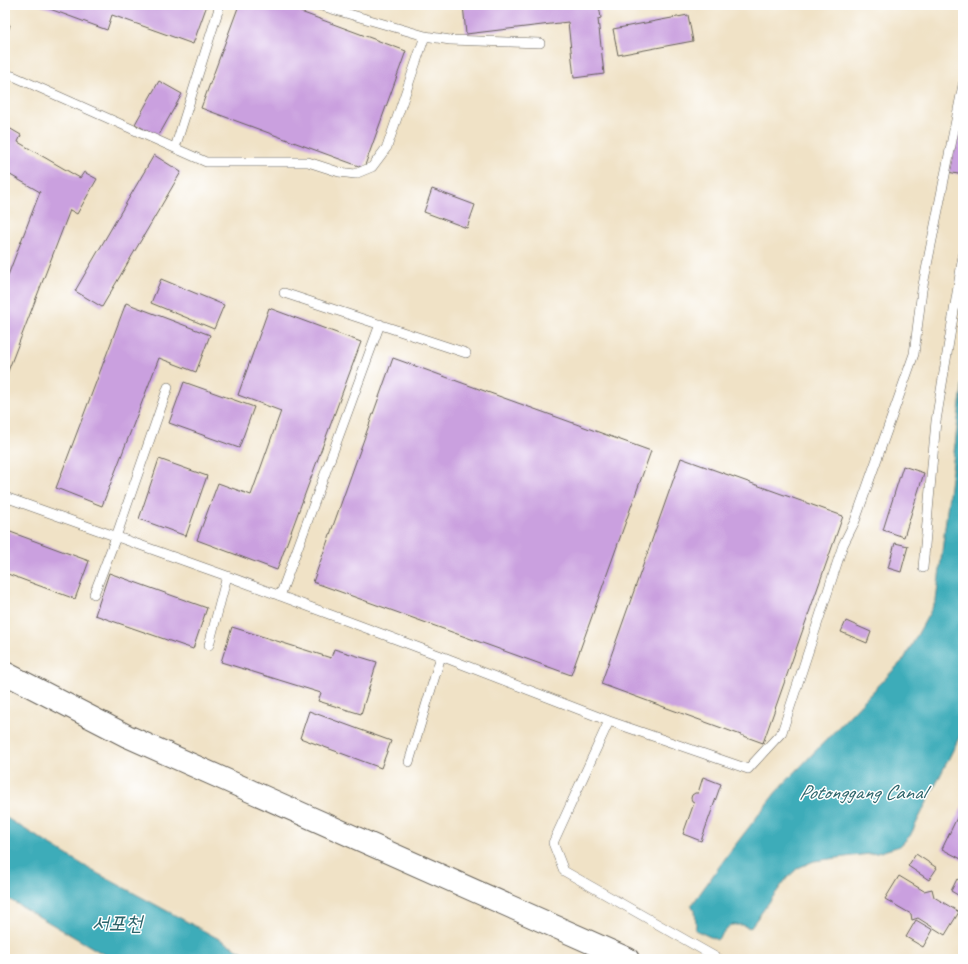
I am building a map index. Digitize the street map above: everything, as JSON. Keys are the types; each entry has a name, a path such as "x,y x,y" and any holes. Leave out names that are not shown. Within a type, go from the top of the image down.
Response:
{"main road":[{"path":"5,673 127,736 628,959"}],"lane":[{"path":"175,148 220,5"},
{"path":"318,5 425,36 450,40 540,43"},
{"path":"5,74 13,76 206,162 308,162 339,172 355,174 372,167 387,147 425,36"},
{"path":"5,497 227,576 609,721 748,769 782,732 843,545 855,521 914,354 922,290 963,86"},
{"path":"923,568 936,421 963,256"},
{"path":"284,293 466,353"},
{"path":"280,596 380,324"},
{"path":"94,594 116,537 168,387"},
{"path":"209,645 227,576"},
{"path":"408,762 441,656"},
{"path":"609,721 553,843 564,871 719,959"}],"water":[{"name":"Potonggang Canal","path":"963,379 963,730 910,836 900,846 877,853 814,861 798,868 787,878 750,928 742,925 731,925 717,940 695,930 695,910 691,906 729,853 776,792 904,659 936,601"},
{"name":"서포천","path":"5,817 93,871 245,953 259,959 112,959 5,897"}],"building":[{"path":"39,5 207,5 193,44 112,15 107,30"},
{"path":"239,5 282,5 406,51 364,168 201,108"},
{"path":"463,5 599,5 601,18 598,19 604,74 574,78 568,22 466,34"},
{"path":"688,15 693,41 618,55 613,29"},
{"path":"5,23 10,25 5,41"},
{"path":"159,81 182,94 158,137 135,124"},
{"path":"963,112 963,175 948,172"},
{"path":"9,128 21,135 18,142 80,178 84,172 97,179 77,214 70,210 5,379 5,283 40,192 5,172 5,135"},
{"path":"154,155 181,172 102,307 75,291"},
{"path":"432,189 475,205 467,228 424,212"},
{"path":"161,279 224,305 214,329 151,303"},
{"path":"126,303 210,335 196,372 159,358 102,506 56,488"},
{"path":"269,308 361,342 277,570 197,540 218,483 251,495 281,411 238,395"},
{"path":"393,358 651,451 571,675 313,582"},
{"path":"184,382 254,407 239,448 169,423"},
{"path":"681,458 843,516 763,743 601,684"},
{"path":"159,459 207,476 186,536 139,519"},
{"path":"903,466 924,473 904,537 883,530"},
{"path":"5,530 89,561 75,599 5,573"},
{"path":"895,543 908,546 901,572 888,568"},
{"path":"109,573 207,608 193,649 95,615"},
{"path":"846,621 871,632 867,643 841,632"},
{"path":"232,627 331,658 334,649 377,662 361,714 318,701 321,693 221,662"},
{"path":"309,711 391,741 381,768 300,738"},
{"path":"703,777 721,784 701,841 683,834 694,803 692,802 691,798 692,795 698,793"},
{"path":"963,805 963,860 942,849"},
{"path":"916,854 937,868 929,880 908,866"},
{"path":"899,876 924,891 932,889 934,897 959,912 945,935 918,918 912,920 911,914 885,899"},
{"path":"957,879 963,883 963,898 951,891"},
{"path":"916,920 933,930 923,947 906,937"}]}
